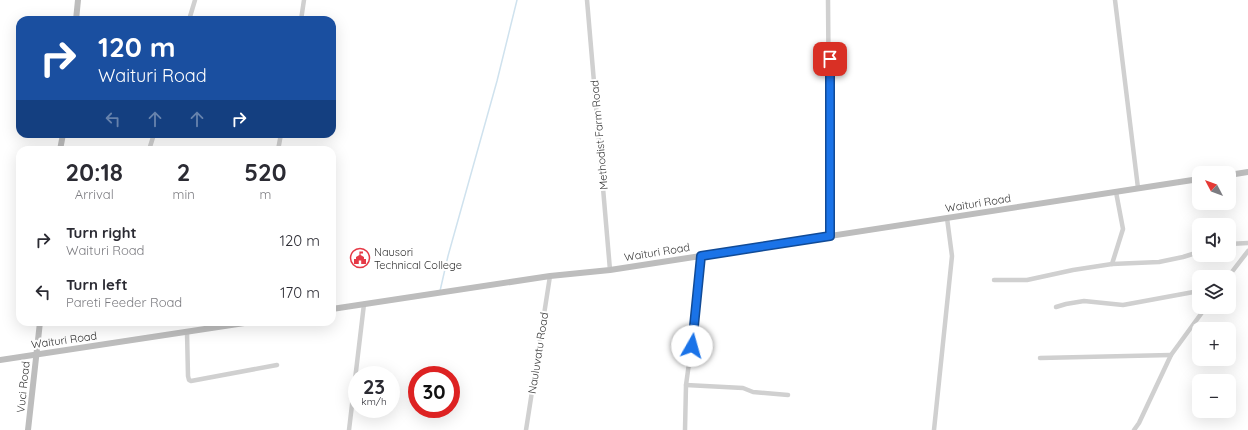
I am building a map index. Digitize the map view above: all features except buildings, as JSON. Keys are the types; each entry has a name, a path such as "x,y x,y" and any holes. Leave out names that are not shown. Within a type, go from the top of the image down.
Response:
{"main road":[{"path":"76,16 78,0"},
{"path":"1236,174 1248,172"},
{"name":"Waituri Road","path":"336,308 550,276 610,270 1192,180"},
{"name":"Vuci Road","path":"28,430 40,326"},
{"name":"Waituri Road","path":"0,360 225,326"}],"street":[{"path":"190,16 195,0"},
{"path":"302,16 304,0"},
{"name":"Methodist Farm Road","path":"587,0 610,270"},
{"path":"828,0 830,236"},
{"path":"1115,0 1138,188"},
{"path":"1112,264 1123,229 1116,192"},
{"path":"934,430 952,256 947,218"},
{"path":"1236,244 1248,243"},
{"path":"1233,270 1248,251"},
{"path":"994,280 1027,280 1112,264 1159,262 1192,254"},
{"path":"685,430 686,385 695,320 701,256"},
{"name":"Nauluvatu Road","path":"526,430 550,276"},
{"path":"1056,308 1066,304 1084,301 1123,305 1192,292"},
{"path":"349,430 364,304"},
{"path":"1134,430 1140,423 1171,355 1201,314"},
{"path":"187,332 188,376 189,380 191,381 277,365"},
{"path":"1040,358 1171,355"},
{"path":"686,385 743,388 753,392 788,395"}],"waterway":[{"path":"440,291 448,256 497,81 517,0"}],"place":[{"name":"Nausori Technical College","path":"360,258"}],"route":[{"path":"692,346 701,256 830,236 830,59"}]}
